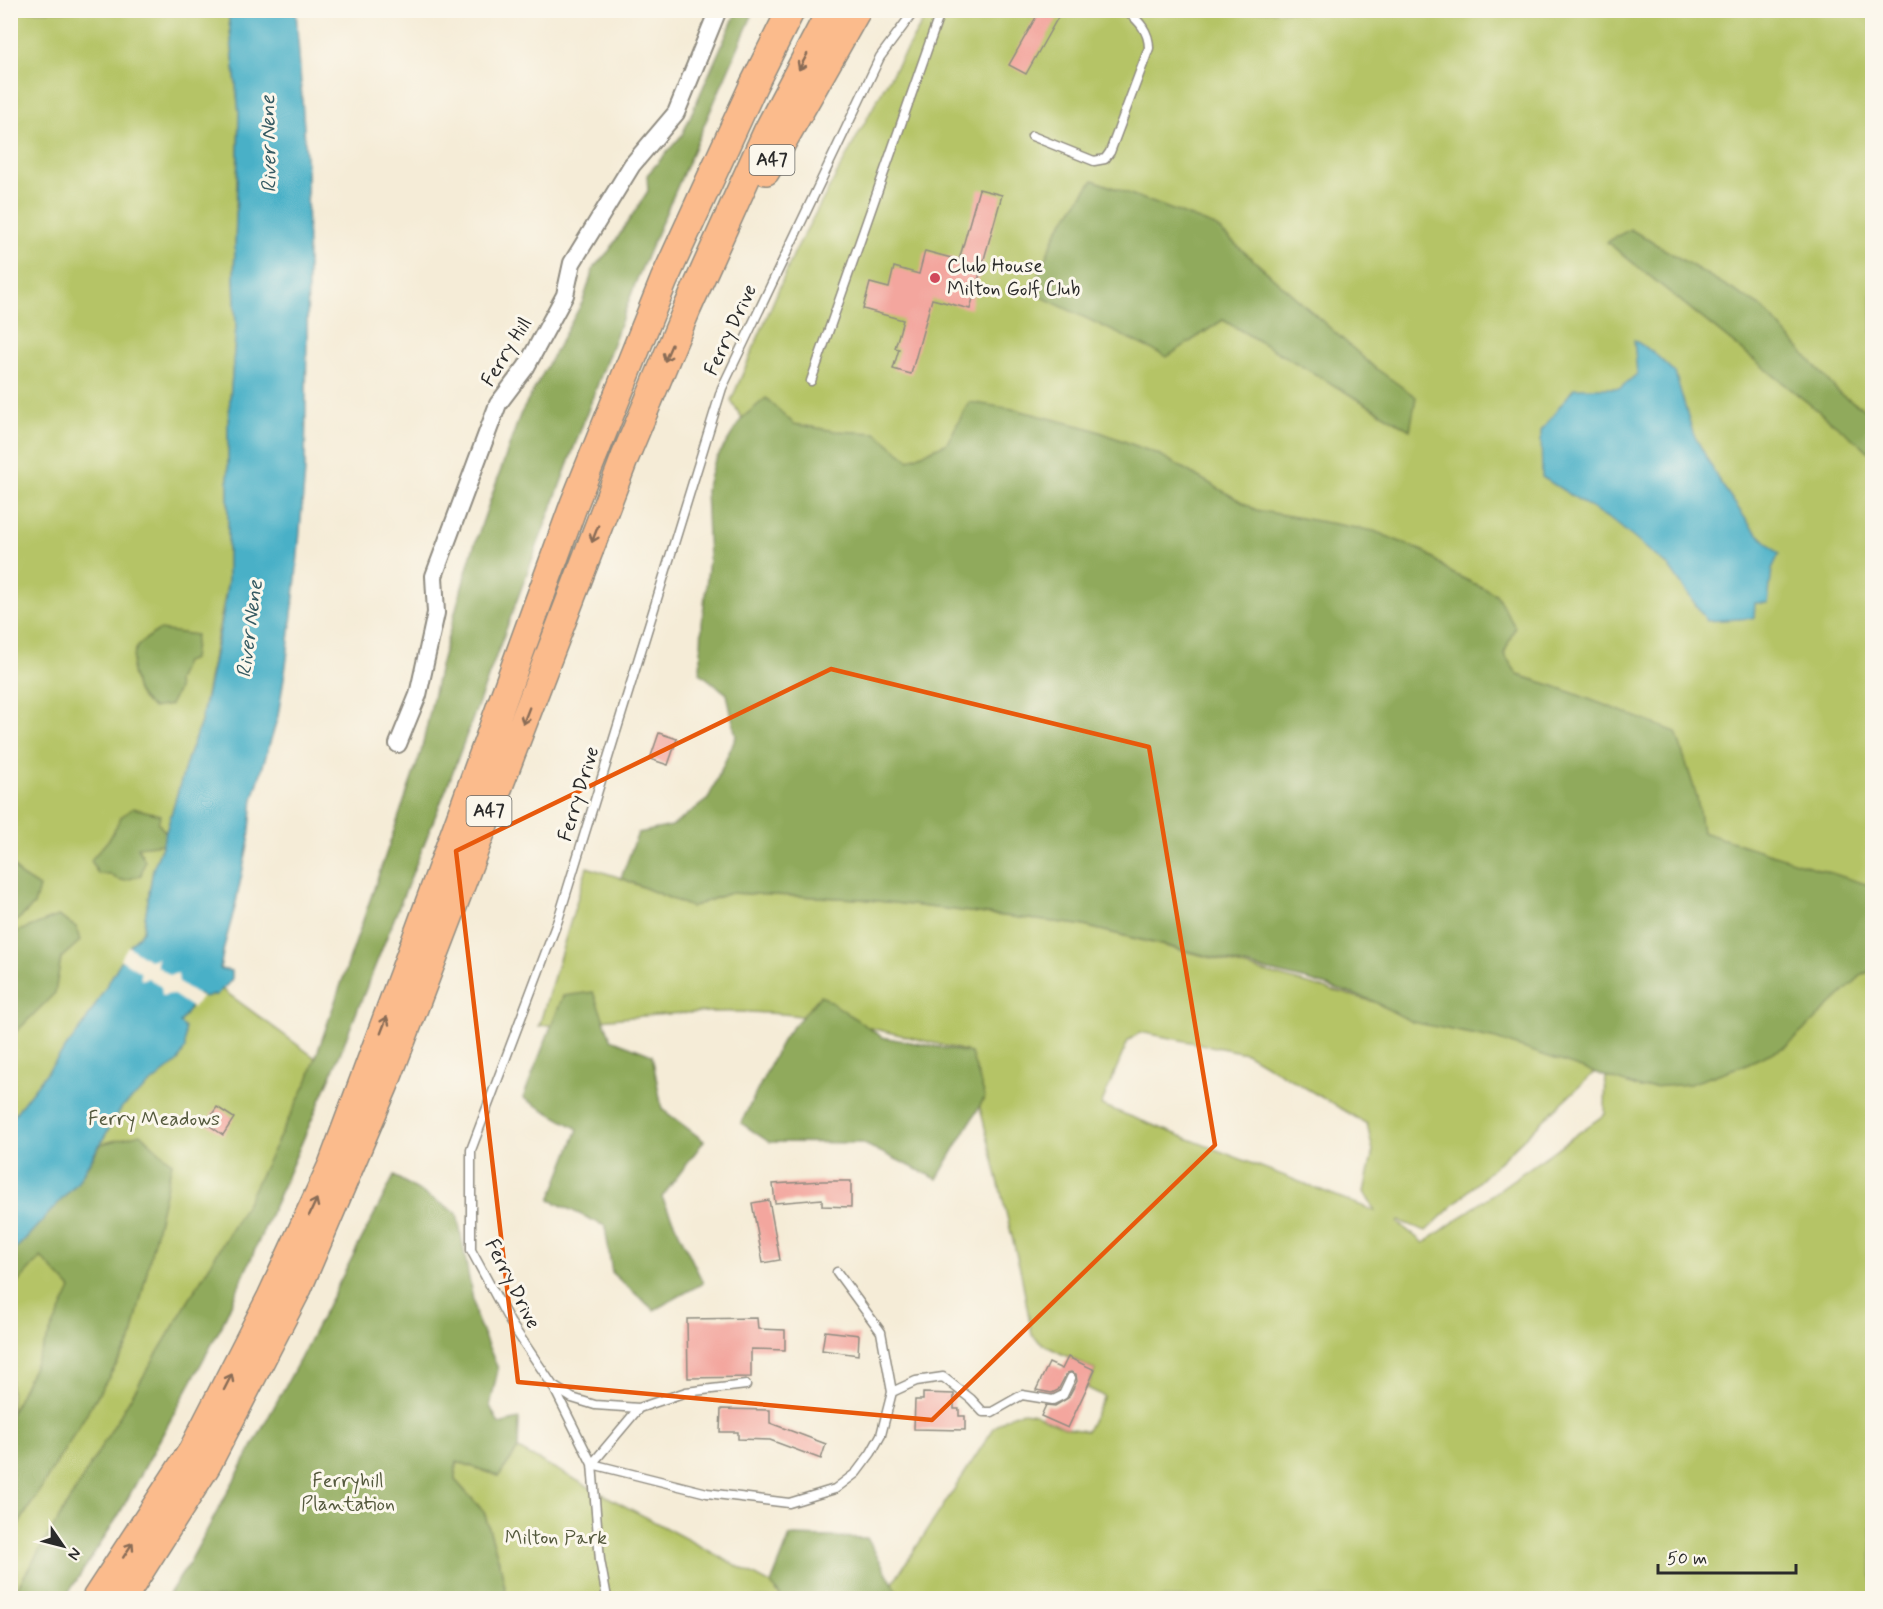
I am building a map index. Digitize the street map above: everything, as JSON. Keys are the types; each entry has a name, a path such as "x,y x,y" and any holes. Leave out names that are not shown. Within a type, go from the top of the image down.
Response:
{"highway":[{"name":"A47","path":"96,1599 192,1451 271,1297 332,1165 574,504 664,280 738,80 773,10"},
{"name":"A47","path":"664,280 753,86 791,10"},
{"name":"A47","path":"123,1599 207,1465 298,1288 385,1084 625,457 687,309 767,132 831,10"},
{"name":"A47","path":"687,309 857,10"}],"street":[{"name":"Ferry Hill","path":"398,744 418,695 436,613 434,576 498,404 526,367 565,295 572,263 632,165 676,113 718,10"}],"lane":[{"name":"Ferry Drive","path":"607,1599 600,1560 592,1464 553,1386 510,1322 471,1250 471,1150 558,920 722,388 880,57 915,10"},
{"path":"811,381 941,10"},
{"path":"1032,136 1094,161 1105,159 1110,152 1149,48 1146,31 1126,10"},
{"path":"639,1408 592,1464 706,1493 789,1503 835,1489 856,1473 871,1453 881,1435 892,1392 881,1332 837,1272"},
{"path":"892,1392 916,1381 944,1377 971,1399 982,1412 992,1412 1022,1395 1053,1401 1064,1395 1071,1378"},
{"path":"553,1386 572,1398 595,1405 639,1408 686,1392 746,1385"}],"highlighted area":[{"path":"831,669 1149,747 1215,1145 932,1420 518,1382 456,851"}],"green space":[{"name":"Ferry Meadows","path":"11,11 228,11 239,113 234,279 236,327 228,423 228,580 201,722 153,869 143,931 333,1071 221,1327 118,1516 65,1598 11,1598"},
{"path":"737,11 754,11 637,279 449,782 333,1071 221,1327 118,1516 65,1598 11,1598 244,1208 308,1080 421,752 440,666 471,555 520,415 583,301 594,267 609,251 648,191 647,175 682,135"},
{"path":"931,11 1872,11 1872,1598 901,1598 893,1583 994,1428 1015,1414 1023,1412 1068,1428 1087,1431 1104,1396 1087,1388 1095,1370 1042,1344 1032,1335 1021,1273 966,1051 818,1018 768,1013 682,1013 539,1026 587,867 621,878 691,907 730,893 861,899 1080,925 1216,959 1603,1064 1426,1231 1399,1221 1398,1223 1424,1243 1605,1114 1607,1017 811,526 731,401 795,251 883,89","holes":["1140,1032 1246,1053 1367,1124 1373,1151 1364,1192 1375,1211 1101,1105 1128,1041"]},
{"path":"1093,180 1215,226 1374,367 1416,397 1410,430 1223,320 1167,357 1031,292 1058,229"},
{"path":"1630,229 1762,307 1841,395 1872,414 1872,454 1607,242"},
{"path":"766,398 794,424 835,431 876,433 909,460 947,443 969,402 1013,409 1092,429 1160,455 1256,510 1374,531 1425,552 1452,573 1496,594 1515,627 1504,654 1518,675 1554,686 1676,732 1697,797 1702,832 1872,886 1872,971 1863,974 1787,1046 1744,1065 1690,1084 1640,1088 1496,1039 1412,1022 1371,1000 1311,981 1080,925 861,899 730,893 691,907 621,878 638,833 672,826 708,799 736,737 727,694 700,673 702,623 709,559 706,490 713,464 742,418"},
{"path":"159,630 196,635 193,659 185,662 177,681 178,689 170,705 153,708 137,691 132,664 135,651 141,642"},
{"path":"133,808 161,815 158,823 166,833 163,844 138,847 145,861 141,875 124,880 117,879 110,874 98,874 91,860 110,838 121,817"},
{"path":"11,862 20,875 39,887 34,905 11,926"},
{"path":"58,916 76,927 80,941 61,958 55,993 11,1037 11,943 16,932"},
{"path":"593,992 611,1039 652,1055 662,1109 704,1141 662,1197 703,1283 654,1310 612,1273 605,1226 550,1200 578,1129 523,1098 563,996"},
{"path":"821,995 882,1037 971,1053 985,1097 937,1179 862,1143 769,1142 741,1123 784,1037"},
{"path":"141,1134 172,1163 131,1341 11,1537 10,1416 71,1289 41,1257 11,1290 11,1254 77,1183 101,1144"},
{"name":"Ferryhill Plantation","path":"394,1176 457,1213 476,1317 498,1369 490,1406 499,1424 519,1419 518,1449 499,1476 456,1461 455,1480 484,1512 501,1568 507,1598 166,1598 188,1565 300,1359"},
{"name":"Milton Park","path":"518,1449 771,1584 782,1598 507,1598 501,1568 484,1512 455,1480 456,1461 499,1476"},
{"path":"790,1536 867,1538 901,1598 782,1598 771,1584"}],"water":[{"name":"River Nene","path":"228,11 296,11 307,172 308,269 305,471 296,578 278,716 253,799 249,840 220,969 232,971 232,980 216,995 203,997 199,994 180,1023 185,1028 185,1048 178,1061 122,1107 77,1183 11,1254 10,1120 84,1024 131,944 143,931 153,869 201,722 222,620 228,580 228,423 236,327 234,279 239,113"},
{"path":"1634,340 1653,352 1675,373 1693,433 1720,482 1752,528 1779,554 1772,569 1768,603 1755,603 1754,618 1707,621 1670,568 1617,524 1542,477 1541,431 1574,388 1620,388 1637,374"}],"pier":[{"path":"128,946 149,960 157,958 157,966 170,975 178,973 179,982 202,998 208,999 200,998 193,1008 172,994 162,996 161,987 148,978 141,980 140,972 120,959"}],"building":[{"path":"1040,10 1062,10 1026,74 1009,65"},
{"name":"Club House Milton Golf Club","path":"979,189 1002,195 970,309 932,299 911,374 893,369 899,349 895,348 903,320 863,309 870,283 889,288 894,267 919,274 925,251 959,260"},
{"path":"659,733 677,739 668,765 650,759"},
{"path":"217,1107 234,1118 223,1135 206,1123"},
{"path":"851,1181 851,1207 822,1206 822,1199 775,1203 773,1184"},
{"path":"769,1200 780,1260 763,1263 752,1203"},
{"path":"757,1318 758,1329 785,1330 785,1350 751,1349 751,1377 688,1378 687,1319"},
{"path":"825,1331 859,1335 858,1355 822,1350"},
{"path":"1068,1357 1095,1370 1068,1428 1041,1416 1046,1405 1055,1406 1068,1398 1077,1381 1076,1374 1067,1373 1058,1390 1052,1393 1036,1390 1049,1363 1062,1369"},
{"path":"923,1393 954,1394 954,1409 959,1409 959,1416 965,1416 965,1430 914,1429 915,1400 923,1400"},
{"path":"721,1409 770,1410 770,1423 826,1444 821,1459 770,1440 738,1439 738,1432 720,1432"}],"waterway":[{"path":"10,256 15,276 10,304"}],"place":[{"name":"Club House Milton Golf Club","path":"935,278"}]}
